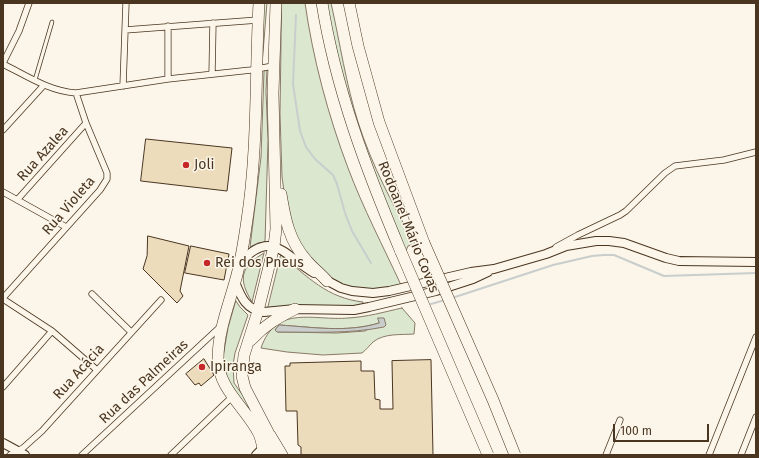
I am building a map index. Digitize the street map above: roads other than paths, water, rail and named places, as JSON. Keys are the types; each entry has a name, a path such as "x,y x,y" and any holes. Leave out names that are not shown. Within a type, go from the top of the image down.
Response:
{"highway":[{"path":"259,3 252,171 249,204 240,264 222,326 218,360 225,384 255,427 262,440 263,453"},
{"path":"276,3 273,66 276,229 274,246 258,311 242,364 242,376 245,388 282,455"},
{"name":"Rodoanel Mário Covas","path":"322,3 328,36 340,85 358,143 373,184 488,455"},
{"name":"Rodoanel Mário Covas","path":"349,3 358,46 375,109 399,178 424,243 493,400 515,455"},
{"path":"274,148 284,216 290,237 307,261 327,281"},
{"path":"248,343 266,325 295,309"},
{"path":"263,453 268,432"}],"main road":[{"path":"240,264 257,248 274,246 281,249 304,267 341,288 352,291 373,293 389,291 471,272 494,269 546,254 566,246 596,241 624,243 679,261 756,262"},
{"path":"235,282 244,301 252,309 258,311 264,312 295,309 354,310 369,308 443,289 473,279 494,269"},
{"path":"3,443 13,453 25,455"}],"street":[{"path":"29,3 19,31 3,63 44,85 65,92 76,93 168,79 273,66"},
{"path":"123,86 126,3"},
{"path":"125,30 258,20"},
{"path":"212,74 213,23"},
{"path":"168,26 168,79"},
{"path":"3,130 44,85"},
{"name":"Rua Violeta","path":"3,299 100,190 107,179 106,168 86,123 76,93"},
{"name":"Rua Azalea","path":"17,200 86,123"},
{"path":"546,254 578,235 626,211 665,173 675,166 724,160 756,152"},
{"path":"3,192 66,227"},
{"path":"92,294 131,332"},
{"path":"3,299 52,331 97,370"},
{"name":"Rua Acácia","path":"13,453 23,448 42,431 161,300"},
{"name":"Rua das Palmeiras","path":"82,455 222,326"},
{"path":"3,386 52,331"},
{"path":"710,455 756,337"},
{"path":"171,455 233,396"},
{"path":"742,455 756,417"},
{"path":"606,455 620,420"}],"lane":[{"path":"35,80 52,22"}],"waterway":[{"path":"296,15 293,84 300,131 306,147 315,159 333,175 352,231 371,263"},
{"path":"452,298 553,265 592,256 604,255 614,255 664,276 756,273"},
{"path":"431,304 445,300"}],"place":[{"name":"Joli","path":"186,165"},
{"name":"Rei dos Pneus","path":"207,263"},
{"name":"Ipiranga","path":"202,367"}]}
